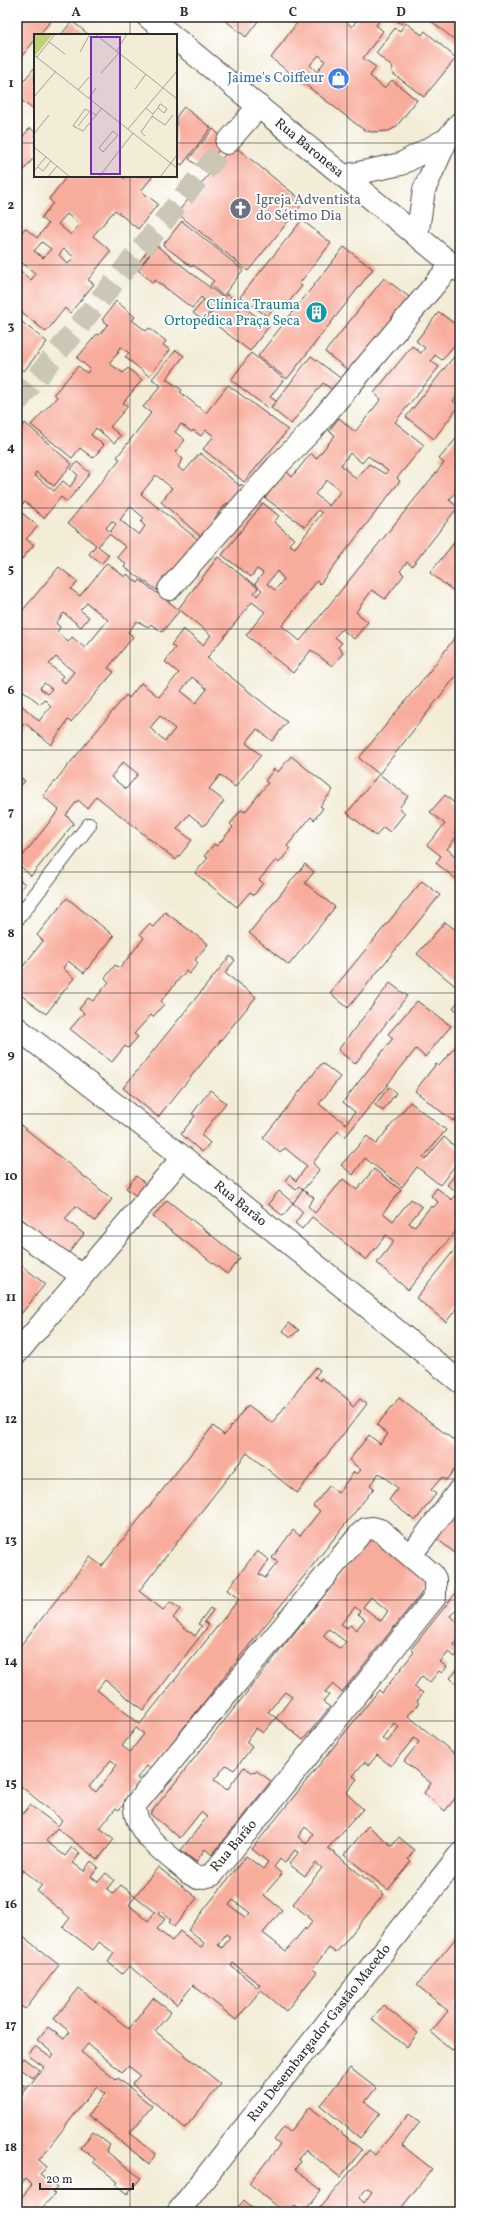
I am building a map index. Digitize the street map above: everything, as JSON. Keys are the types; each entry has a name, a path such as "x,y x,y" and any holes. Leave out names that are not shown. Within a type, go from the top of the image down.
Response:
{"street":[{"path":"148,17 170,34"},
{"name":"Rua Baronesa","path":"177,40 456,268"},
{"path":"227,143 259,106"},
{"path":"344,176 401,164 453,131"},
{"path":"417,236 424,190 453,131"},
{"path":"169,589 277,466 314,428 456,268"},
{"name":"Rua Barão","path":"17,1028 182,1157 460,1382"},
{"path":"17,1353 81,1275 182,1157"},
{"path":"17,1230 81,1275"},
{"path":"411,1555 460,1489"},
{"name":"Rua Barão","path":"366,1529 380,1530 411,1555 436,1579 434,1597 212,1875 198,1878 189,1872 142,1831 134,1813 135,1805 360,1533 366,1529"},
{"name":"Rua Desembargador Gastão Macedo","path":"178,2212 460,1854"}],"lane":[{"path":"17,918 90,825"}],"building":[{"path":"17,17 54,17 40,34 34,34 34,41 17,62"},
{"path":"221,17 261,17 246,37"},
{"path":"307,17 349,17 346,21 352,27 359,17 382,17 376,25 383,31 363,58 376,67 370,76 384,88 392,80 417,100 396,127 389,131 372,132 364,130 271,58 299,20 302,23","holes":["319,55 325,61 317,72 310,65"]},
{"path":"391,17 407,17 402,24"},
{"path":"426,17 460,17 460,44"},
{"path":"72,21 88,34 62,34"},
{"path":"406,23 422,35 425,31 456,58 424,97 391,72 393,68 376,53 395,28 400,31"},
{"path":"34,68 34,110 17,97 17,89"},
{"path":"184,107 211,128 182,165 177,162 177,116"},
{"path":"30,128 34,131 34,157 17,179 17,143"},
{"path":"213,129 226,141 203,170 189,159"},
{"name":"Igreja Adventista do Sétimo Dia","path":"233,145 304,202 248,271 177,213"},
{"path":"66,177 122,177 124,179 125,177 152,177 141,191 158,204 138,229 115,210 93,236 111,251 88,280 94,284 70,313 65,308 46,332 17,308 17,269 31,280 36,274 20,261 17,264 17,236 18,237 25,228 37,238 48,224 41,218 53,203 49,199","holes":["67,214 79,224 71,235 58,224","42,242 51,249 43,258 34,251","64,249 74,257 68,264 59,255"]},
{"path":"302,220 331,243 299,284 302,286 284,308 278,303 267,316 240,297"},
{"path":"182,221 243,270 223,296 210,285 214,281 193,265 192,267 163,245"},
{"path":"153,243 156,246 137,269 135,268"},
{"path":"157,246 222,297 203,320 193,313 204,300 201,297 192,308 155,280 153,283 138,270"},
{"name":"Clínica Trauma Ortopédica Praça Seca","path":"344,247 373,269 287,379 258,356"},
{"path":"384,278 413,300 353,374 325,352"},
{"path":"227,294 269,326 250,351 207,318"},
{"path":"116,301 135,317 132,320 146,331 149,328 166,341 163,345 170,350 149,376 125,357 129,353 121,347 117,351 119,352 109,363 123,373 128,368 142,380 123,403 128,406 110,427 121,436 114,443 96,428 91,435 104,445 93,458 80,448 72,458 31,425 57,397 54,394 78,366 87,373 90,369 77,358 97,334 99,335 108,324 102,320"},
{"path":"439,312 460,328 460,338 442,360 435,355 431,361 439,367 395,422 424,445 397,478 400,481 320,584 317,581 282,626 300,641 444,463 439,459 460,434 460,495 456,492 449,500 458,507 412,566 407,562 400,571 404,575 385,599 372,590 356,612 368,622 354,639 342,629 335,637 342,643 338,647 343,653 332,666 311,650 293,673 246,635 265,612 252,602 207,658 287,722 272,741 257,729 246,743 261,755 235,787 220,775 209,789 224,801 204,826 189,814 177,829 192,840 176,860 96,796 87,808 78,800 66,815 74,823 31,876 17,863 59,810 43,796 126,695 129,698 141,683 159,697 179,673 165,662 175,648 171,645 183,629 203,645 211,635 180,610 162,632 151,624 148,627 137,621 128,632 133,637 108,668 114,672 71,722 68,720 51,745 25,723 17,732 17,701 39,721 51,706 44,699 40,704 24,691 19,698 17,696 17,617 59,567 78,582 71,589 80,596 107,563 125,577 127,574 138,583 140,580 178,609 218,557 258,588 254,593 257,596 262,590 255,584 263,573 257,569 251,577 222,555 263,503 279,516 274,522 294,539 289,544 295,548 322,513 318,510 305,527 265,498 286,471 292,477 311,453 316,459 335,435 329,431 339,418 355,432 381,399 374,393 412,346 421,353 425,348 416,341","holes":["350,453 362,463 368,456 388,471 385,474 369,464 356,479 341,465","327,480 341,491 329,506 315,494","277,571 284,579 275,590 267,584","87,603 108,620 85,648 72,637 68,642 57,632 60,627 56,623 64,613 81,627 89,617 80,610","56,657 74,672 65,683 60,679 63,676 49,664","192,677 207,689 196,703 181,691","44,683 52,689 47,694 40,688","160,716 175,729 165,741 150,728","123,762 138,774 126,789 111,777"]},
{"path":"17,318 47,342 24,371 17,366"},
{"path":"460,349 460,393 453,401 459,406 434,439 406,417"},
{"path":"176,350 184,356 166,379 182,390 180,392 206,413 228,385 288,430 244,482 203,449 214,436 206,430 201,436 193,430 192,432 181,424 175,432 185,440 175,452 183,459 178,467 184,472 200,453 240,486 241,484 248,490 233,508 227,503 219,512 214,520 219,525 206,541 161,502 172,488 156,475 141,494 202,543 178,565 157,590 124,567 126,564 117,557 126,547 109,534 98,546 109,555 101,564 89,554 96,545 68,523 120,459 117,457 151,413 143,407 161,386 152,379","holes":["130,506 144,518 141,522 145,526 139,535 120,520","112,521 116,524 110,532 106,528"]},
{"path":"251,353 284,379 270,397 276,401 269,409 231,380"},
{"path":"311,356 343,380 334,391 323,383 291,424 271,408"},
{"path":"25,423 72,464 54,486 36,472 34,475 54,491 63,481 70,487 78,475 71,469 77,462 90,473 67,502 61,497 44,518 25,502 21,506 17,502 17,433"},
{"path":"17,509 38,526 26,539 34,545 21,560 17,557"},
{"path":"457,539 460,541 460,586 455,592 430,573"},
{"path":"460,630 460,671 379,774 359,758 437,662"},
{"path":"291,756 333,790 320,806 323,808 314,820 311,817 287,846 290,849 279,863 276,860 259,880 263,883 254,895 250,892 237,907 195,873 208,858 204,856 214,844 217,846 233,827 230,824 241,810 245,812 268,783 265,781 274,769 278,772"},
{"path":"379,774 408,796 399,808 405,813 390,832 383,827 376,836 347,813"},
{"path":"17,775 25,781 17,790"},
{"path":"445,795 460,808 460,827 455,832 456,833 460,829 460,836 458,835 447,849 460,860 460,882 436,863 441,856 427,845 445,824 430,812"},
{"path":"305,864 314,872 305,883 335,907 289,965 249,933"},
{"path":"17,878 25,884 17,893"},
{"path":"422,881 440,895 348,1008 330,993"},
{"path":"67,898 114,936 84,973 68,961 63,968 74,978 46,1014 17,992 17,974 43,941 37,935"},
{"path":"165,912 208,944 195,960 198,963 189,974 186,971 161,1001 164,1004 153,1017 151,1015 134,1034 138,1037 128,1048 125,1046 112,1062 70,1029 84,1013 79,1009 88,998 93,1001 109,982 105,978 115,965 120,968 144,938 140,934 149,924 153,927"},
{"path":"445,922 460,933 460,990 417,954"},
{"path":"230,956 235,960 225,973 256,997 158,1117 123,1088"},
{"path":"390,983 407,996 355,1064 338,1050"},
{"path":"460,999 460,1013 453,1008"},
{"path":"417,1001 451,1026 425,1057 416,1049 345,1137 338,1131 313,1163 319,1170 303,1190 299,1186 296,1190 285,1181 289,1175 296,1181 307,1166 285,1148 280,1153 263,1138 322,1063 340,1077 319,1104 346,1124 355,1112 343,1102 393,1038 388,1034"},
{"path":"460,1041 460,1117 458,1116 453,1121 415,1091 436,1064 439,1066"},
{"path":"389,1087 396,1093 383,1111 375,1105"},
{"path":"210,1090 226,1103 201,1135 210,1143 202,1152 181,1134 195,1116 192,1114"},
{"path":"410,1102 446,1130 423,1158 425,1160 444,1137 460,1151 460,1159 440,1185 417,1167 402,1187 365,1158 353,1175 341,1165 367,1136 376,1144"},
{"path":"17,1122 112,1199 95,1221 76,1206 65,1219 84,1234 67,1255 17,1215"},
{"path":"374,1169 401,1190 383,1213 393,1221 411,1199 422,1207 409,1223 414,1227 431,1206 433,1208 438,1202 431,1196 437,1188 452,1200 457,1192 447,1185 460,1169 460,1226 408,1290 377,1263 394,1241 386,1235 366,1260 312,1217 302,1229 295,1223 303,1212 293,1203 303,1190 314,1198 308,1206 315,1213 343,1179 357,1190"},
{"path":"136,1176 151,1188 141,1200 126,1188"},
{"path":"279,1191 293,1203 283,1216 268,1204"},
{"path":"167,1200 240,1258 227,1274 153,1217"},
{"path":"460,1243 460,1304 446,1322 416,1298"},
{"path":"22,1266 45,1284 17,1319 17,1272"},
{"path":"289,1323 299,1330 291,1337 283,1331"},
{"path":"316,1367 320,1370 315,1377 320,1381 321,1378 351,1402 350,1404 353,1407 360,1399 367,1404 297,1493 247,1453 139,1591 163,1610 170,1602 180,1609 173,1618 195,1636 202,1626 198,1624 210,1608 213,1610 204,1622 209,1625 143,1710 105,1680 97,1690 140,1724 239,1599 227,1590 257,1551 269,1560 259,1574 265,1578 278,1562 272,1558 293,1530 300,1536 320,1511 313,1506 329,1486 338,1493 354,1472 357,1474 361,1470 349,1460 369,1435 380,1444 388,1434 377,1425 399,1398 460,1445 460,1463 446,1480 442,1477 431,1490 436,1494 415,1521 389,1500 398,1488 379,1473 370,1485 374,1488 151,1769 147,1766 137,1778 142,1782 119,1810 116,1808 100,1828 114,1839 98,1860 57,1828 46,1841 65,1856 72,1847 80,1853 73,1863 84,1871 91,1861 98,1867 91,1877 98,1882 106,1873 114,1880 107,1889 113,1894 121,1885 135,1896 158,1867 197,1898 174,1927 169,1922 171,1920 161,1911 158,1914 165,1919 157,1929 172,1941 180,1931 201,1948 204,1943 188,1930 246,1856 263,1869 268,1862 252,1849 379,1690 382,1693 414,1652 411,1649 460,1588 460,1606 450,1616 460,1624 460,1637 454,1645 460,1650 455,1657 449,1652 440,1662 447,1667 442,1673 439,1671 430,1682 422,1676 414,1687 423,1693 417,1701 419,1703 408,1716 460,1758 460,1792 445,1811 424,1793 431,1783 404,1761 419,1742 414,1738 391,1766 377,1755 369,1765 364,1762 353,1776 357,1779 346,1793 363,1809 328,1848 384,1894 336,1953 329,1948 312,1969 317,1972 286,2011 261,1990 236,2020 193,1985 177,2005 129,1966 122,1974 108,1962 114,1953 99,1942 93,1950 63,1927 70,1918 37,1891 42,1885 23,1870 17,1878 17,1821 30,1805 58,1826 62,1820 17,1783 17,1650 90,1557 102,1566 213,1426 224,1435 248,1405 272,1423","holes":["394,1723 399,1727 387,1742 382,1738","136,1728 144,1734 130,1752 122,1746","111,1760 117,1765 96,1792 89,1787","305,1827 313,1834 306,1844 298,1837","295,1850 299,1852 289,1864 305,1876 316,1863 322,1868 293,1904 313,1921 306,1930 305,1928 286,1951 263,1933 282,1910 264,1895 282,1874 274,1867 280,1859 285,1863","135,1896 155,1912 148,1921 129,1905","233,1900 250,1913 246,1918 229,1905","226,1934 230,1937 222,1948 218,1945","233,1963 260,1985 258,1988 231,1966"]},
{"path":"460,1507 460,1557 436,1538"},
{"path":"373,1534 431,1581 342,1692 332,1684 325,1692 329,1695 323,1702 330,1707 303,1740 276,1718 263,1733 256,1728 246,1742 252,1747 234,1770 226,1765 214,1780 227,1790 244,1767 251,1772 257,1771 271,1781 212,1855 205,1849 196,1862 181,1850 207,1817 201,1812 180,1838 150,1814","holes":["371,1597 388,1611 381,1621 363,1607","355,1607 360,1611 358,1614 365,1619 356,1630 350,1625 347,1628 341,1624","329,1629 346,1642 340,1649 323,1636","285,1692 292,1697 276,1718 268,1712"]},
{"path":"460,1666 460,1686 450,1678"},
{"path":"368,1826 392,1846 399,1837 414,1850 408,1859 411,1861 388,1890 344,1855"},
{"path":"17,1932 59,1965 25,2009 17,2003"},
{"path":"460,1933 460,1998 455,2004 460,2008 460,2016 458,2019 460,2021 460,2042 453,2051 431,2032 448,2011 417,1985"},
{"path":"79,1988 129,2029 153,1998 171,2012 155,2031 221,2084 185,2128 132,2084 140,2075 128,2066 122,2072 88,2044 81,2052 116,2080 118,2078 152,2106 130,2133 156,2154 149,2164 88,2115 105,2094 96,2087 39,2160 47,2167 40,2174 57,2187 52,2193 55,2194 38,2212 17,2212 17,2203 32,2185 25,2179 17,2188 17,2101 44,2067 28,2055 35,2046 51,2058 54,2054 37,2040 48,2027 64,2039 70,2032 54,2019"},
{"path":"383,2005 418,2033 407,2047 372,2019"},
{"path":"23,2058 39,2070 33,2078 17,2066"},
{"path":"350,2068 376,2088 365,2102 380,2113 360,2138 320,2105"},
{"path":"17,2081 25,2087 20,2093 17,2091"},
{"path":"310,2107 362,2150 340,2177 306,2150 298,2159 300,2162 295,2169 321,2190 304,2212 295,2206 290,2212 284,2212 249,2183 280,2145 274,2140 284,2127 290,2132"},
{"path":"409,2114 420,2122 402,2145 432,2169 398,2212 316,2212 369,2150 375,2155","holes":["367,2188 372,2192 364,2203 359,2198"]},
{"path":"93,2132 110,2145 106,2151 141,2178 127,2194 116,2185 118,2182 93,2162 95,2159 80,2148"},
{"path":"244,2200 258,2212 234,2212"}],"tunnel":[{"path":"17,402 227,143"}],"place":[{"name":"Jaime's Coiffeur","path":"339,78"},
{"name":"Igreja Adventista do Sétimo Dia","path":"241,208"},
{"name":"Clínica Trauma Ortopédica Praça Seca","path":"316,313"}]}
